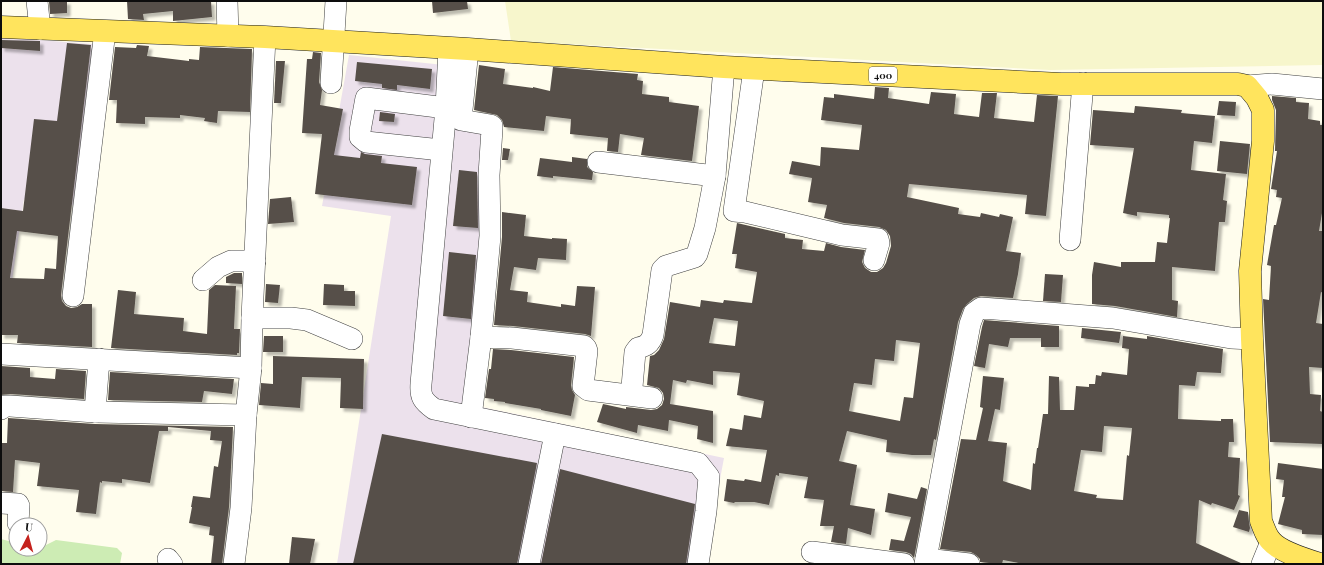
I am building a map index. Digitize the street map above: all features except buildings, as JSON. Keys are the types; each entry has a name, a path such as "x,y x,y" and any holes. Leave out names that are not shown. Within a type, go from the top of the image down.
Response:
{"main road":[{"name":"400","path":"1,27 265,37 724,67 1061,84 1238,84 1247,86"},
{"path":"1247,86 1257,98 1263,110 1264,124 1250,271 1261,521 1271,542 1292,553 1320,564"}],"street":[{"path":"38,1 40,29"},
{"path":"227,1 228,36"},
{"path":"331,83 336,1"},
{"path":"73,296 105,31"},
{"path":"234,564 241,508 246,415 251,368 265,37"},
{"path":"458,49 446,108 441,150 421,392 422,398 434,409 698,463 709,477 706,511 698,564"},
{"path":"458,49 461,120 490,125 492,129 489,175 490,236 481,337 471,416"},
{"path":"632,387 636,352 638,348 650,343 653,335 662,270 666,266 695,257 705,228 716,176 724,67"},
{"path":"754,68 734,211 842,235 878,239 879,243 874,260"},
{"path":"1070,240 1083,83"},
{"path":"1247,86 1272,84 1323,89"},
{"path":"441,150 366,142 360,137 360,131 366,98 446,108"},
{"path":"598,162 716,176"},
{"path":"203,280 218,267 231,261 255,262"},
{"path":"969,564 925,561 970,324 974,313 981,308 1113,318 1231,338 1252,339"},
{"path":"252,318 291,318 307,320 352,339"},
{"path":"481,337 512,338 584,346 587,351 583,386 585,388 588,390 652,398"},
{"path":"1,354 251,368"},
{"path":"95,412 99,359"},
{"path":"1,409 5,406 10,406 95,412 246,415"},
{"path":"529,564 555,434"},
{"path":"1262,564 1271,542"},
{"path":"812,552 904,564"}],"shaded area":[{"path":"1,37 104,45 77,206 24,199 6,322 1,321"},
{"path":"349,55 463,67 456,127 488,130 472,405 724,458 704,564 337,564 391,216 322,206"}],"green space":[{"path":"505,1 1323,1 1323,65 1050,70 511,41"},
{"path":"1,539 8,541 8,557 48,557 48,544 56,540 117,548 122,553 120,564 1,564"}]}
